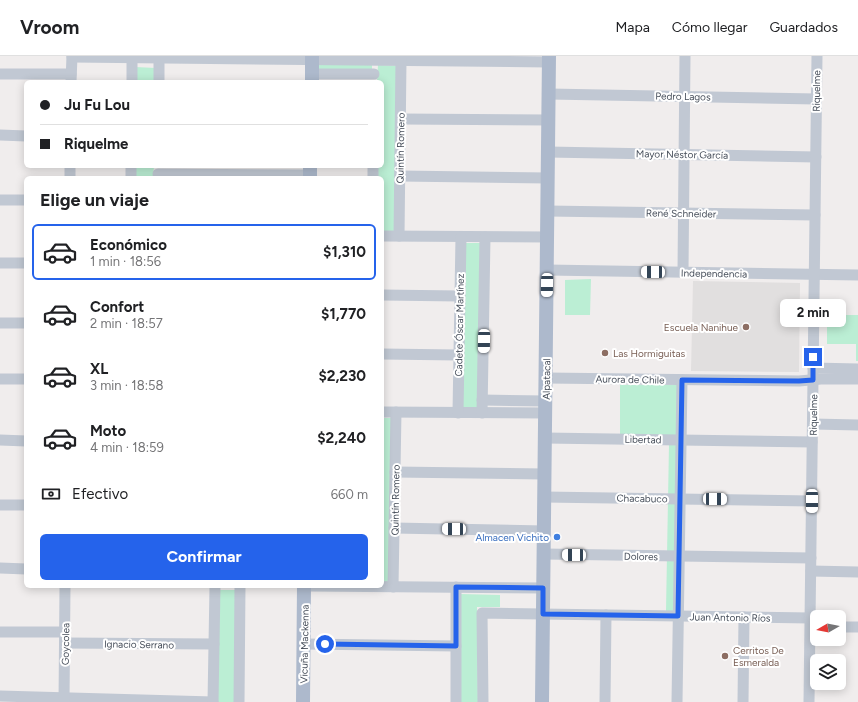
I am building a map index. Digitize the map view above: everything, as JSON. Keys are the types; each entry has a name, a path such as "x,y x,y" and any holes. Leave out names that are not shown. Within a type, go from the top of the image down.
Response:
{"main road":[{"path":"312,58 312,78"},
{"name":"Alpatacal","path":"542,702 549,59"},
{"name":"Vicuña Mackenna","path":"303,702 304,588"}],"street":[{"path":"0,74 71,78 72,56 132,58 374,58 401,60 432,58 549,59"},
{"path":"683,272 685,56"},
{"name":"Riquelme","path":"812,610 812,442 817,56"},
{"path":"132,58 132,80"},
{"path":"159,58 159,80"},
{"path":"312,78 374,78 374,58"},
{"name":"Quintín Romero","path":"399,236 401,60"},
{"name":"Pedro Lagos","path":"549,94 816,99"},
{"path":"401,119 549,120"},
{"path":"0,135 24,136"},
{"name":"Mayor Néstor García","path":"548,152 816,157"},
{"path":"158,173 310,173"},
{"path":"400,176 548,178"},
{"path":"0,200 24,200"},
{"name":"René Schneider","path":"548,211 815,215"},
{"path":"384,236 547,237"},
{"name":"Cadete Óscar Martínez","path":"458,413 461,236"},
{"path":"482,413 486,237"},
{"path":"0,263 24,263"},
{"name":"Independencia","path":"547,270 858,274"},
{"path":"384,295 459,296"},
{"path":"0,323 24,323"},
{"path":"384,354 458,354"},
{"path":"813,368 858,369"},
{"name":"Aurora de Chile","path":"546,378 799,381 858,379"},
{"path":"0,379 24,379"},
{"path":"677,702 682,380"},
{"path":"482,400 545,407"},
{"path":"384,412 482,413 545,407"},
{"name":"Quintín Romero","path":"393,587 396,412"},
{"path":"813,424 858,425"},
{"name":"Libertad","path":"545,438 812,442"},
{"path":"0,440 24,441"},
{"path":"395,472 544,474"},
{"name":"Chacabuco","path":"544,497 812,501"},
{"path":"0,505 24,505"},
{"path":"394,528 544,531"},
{"name":"Dolores","path":"544,554 811,558"},
{"path":"0,568 24,569"},
{"path":"811,571 858,572"},
{"path":"384,587 543,588"},
{"path":"456,587 456,702"},
{"name":"Goycolea","path":"64,700 65,588"},
{"path":"0,696 64,700 213,702 215,588"},
{"path":"239,702 240,588"},
{"name":"Juan Antonio Ríos","path":"483,702 482,613 744,617 810,624"},
{"path":"605,702 606,615"},
{"path":"743,702 744,617"},
{"path":"846,627 858,627"},
{"name":"Ignacio Serrano","path":"0,632 65,637 214,644"},
{"path":"304,644 456,646"},
{"name":"Riquelme","path":"809,702 811,646"}],"shaded area":[{"name":"Escuela Nanihue","path":"693,281 800,283 799,372 691,371"}],"green space":[{"path":"318,63 372,63 372,71 318,71"},
{"path":"378,65 398,66 395,232 384,231 384,176 376,176 376,168 384,168 384,80 377,80"},
{"path":"135,67 156,68 156,80 135,80"},
{"path":"133,168 154,168 153,176 132,176"},
{"path":"464,243 483,243 479,410 461,410"},
{"path":"591,279 590,315 565,315 565,280"},
{"path":"827,315 858,315 858,361 856,361 856,344 827,344"},
{"path":"620,385 677,385 677,435 620,435"},
{"path":"384,418 393,418 390,585 384,585"},
{"path":"679,442 676,614 666,611 669,444"},
{"path":"217,590 237,590 236,702 215,702"},
{"path":"460,594 500,595 500,607 477,607 478,702 461,702"}],"place":[{"name":"Escuela Nanihue","path":"746,327"},
{"name":"Las Hormiguitas","path":"605,353"},
{"name":"Almacen Vichito","path":"557,537"},
{"name":"Cerritos De Esmeralda","path":"725,656"}],"route":[{"path":"325,644 456,646 456,587 543,588 543,614 678,616 682,380 813,380 813,357"}]}
